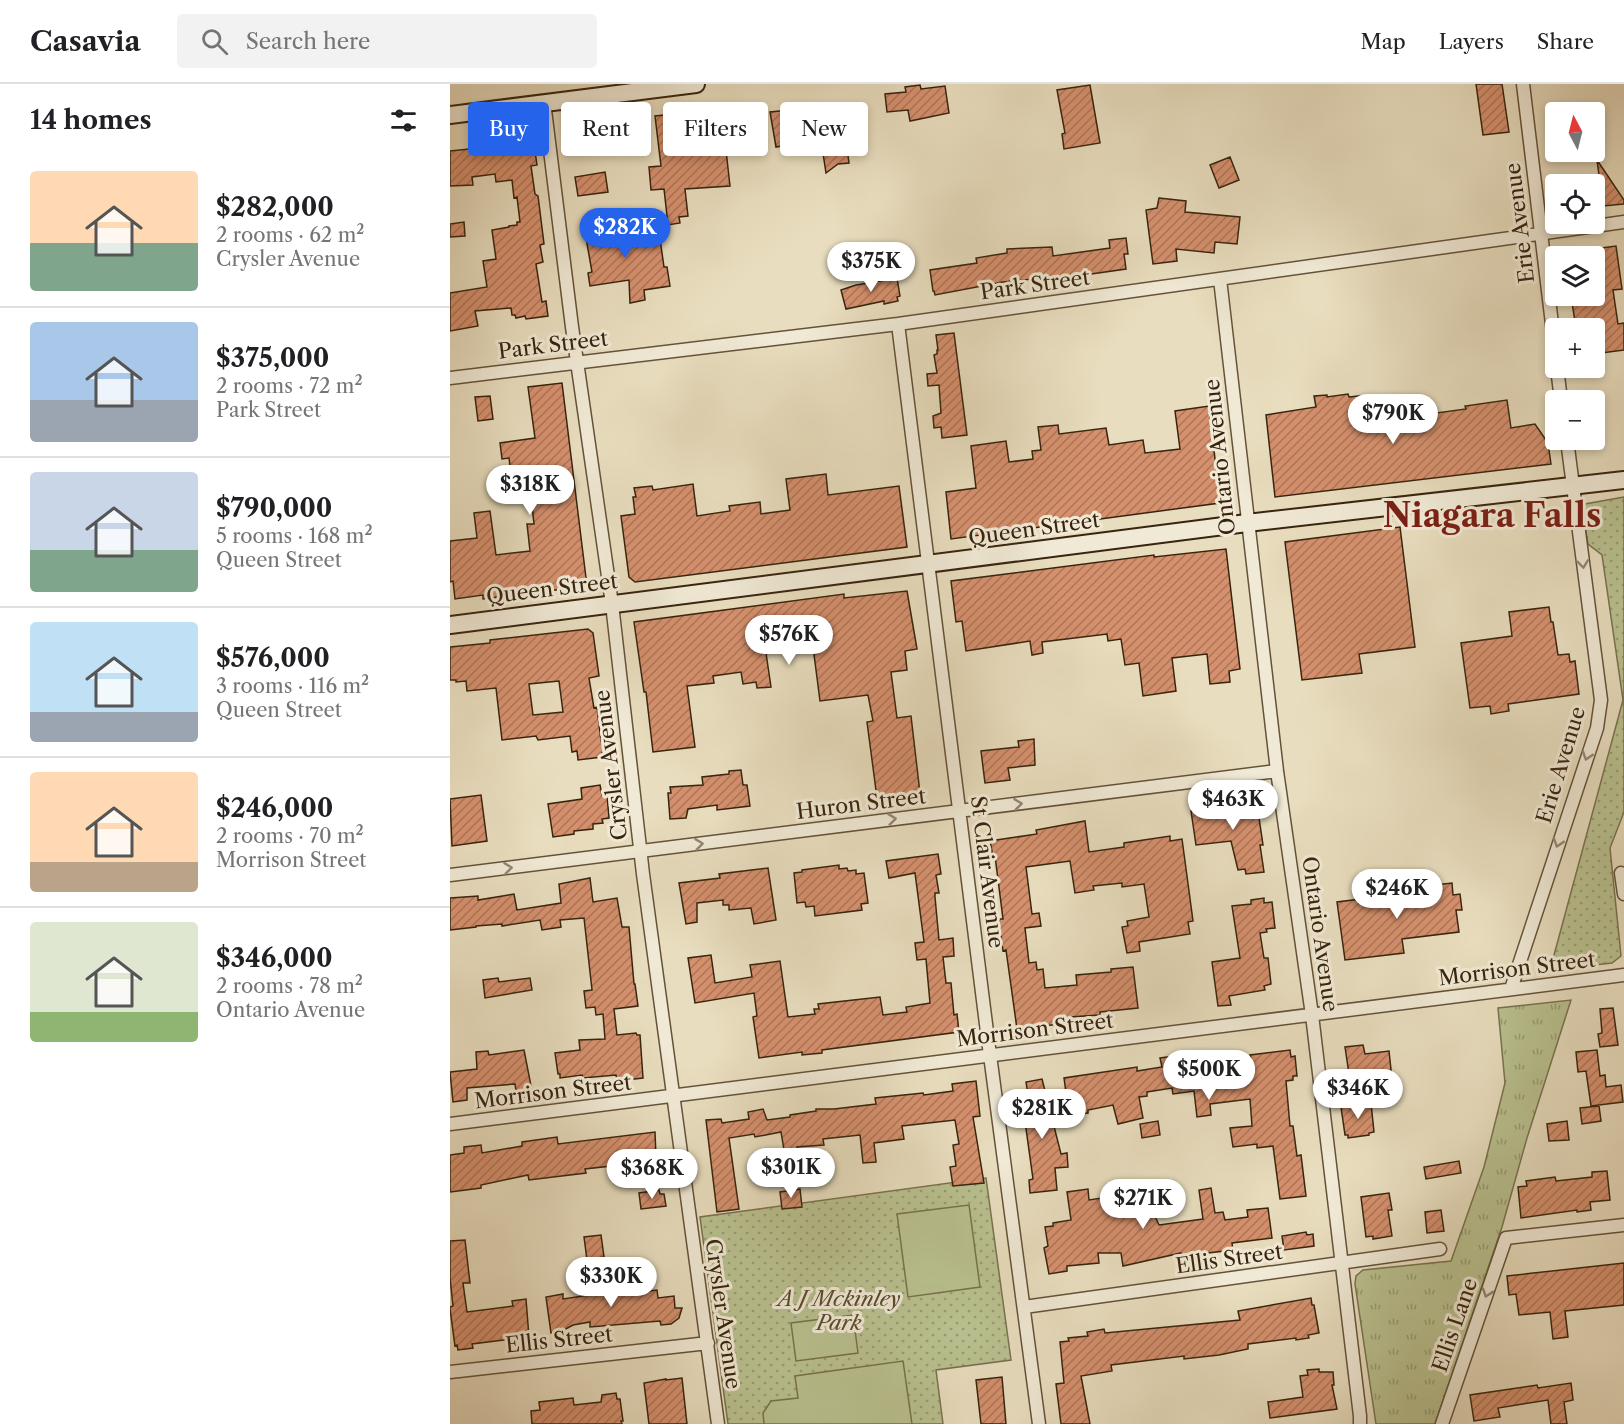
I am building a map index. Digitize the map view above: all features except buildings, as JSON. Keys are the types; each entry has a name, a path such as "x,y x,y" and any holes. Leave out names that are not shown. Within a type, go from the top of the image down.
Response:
{"street":[{"path":"544,102 696,84"},
{"name":"Erie Avenue","path":"1523,84 1551,318"},
{"path":"450,115 468,113"},
{"name":"Crysler Avenue","path":"549,142 572,327 612,604 641,852 718,1424"},
{"name":"Park Street","path":"450,378 898,324 1624,222"},
{"name":"Ontario Avenue","path":"1220,279 1246,523 1277,771 1312,1015 1360,1420"},
{"name":"St Clair Avenue","path":"898,324 990,1056 1039,1424"},
{"name":"Erie Avenue","path":"1510,989 1597,728 1601,700 1568,450"},
{"name":"Queen Street","path":"450,625 1246,523 1624,480"},
{"name":"Huron Street","path":"450,875 1277,771"},
{"path":"1621,873 1624,894"},
{"name":"Morrison Street","path":"450,1124 1624,975"},
{"name":"Ellis Lane","path":"1442,1424 1506,1238 1624,1225"},
{"name":"Ellis Street","path":"1024,1307 1440,1249"},
{"name":"Ellis Street","path":"450,1372 708,1343"}],"green space":[{"path":"1624,497 1624,812 1610,848 1621,956 1612,963 1550,970 1623,700 1602,555 1588,544 1584,521 1585,504"},
{"path":"1571,1000 1527,1138 1502,1227 1435,1424 1376,1424 1355,1284 1356,1276 1363,1270 1451,1261 1484,1167 1505,1083 1498,1008"},
{"name":"A J Mckinley Park","path":"986,1178 1011,1360 936,1370 943,1424 728,1424 700,1217"},
{"path":"969,1205 980,1287 908,1297 897,1214"},
{"path":"853,1315 858,1353 796,1361 791,1323"},
{"path":"903,1361 912,1424 764,1424 763,1413 771,1401 798,1398 795,1376"}],"district":[{"name":"Niagara Falls","path":"1492,515"}]}
